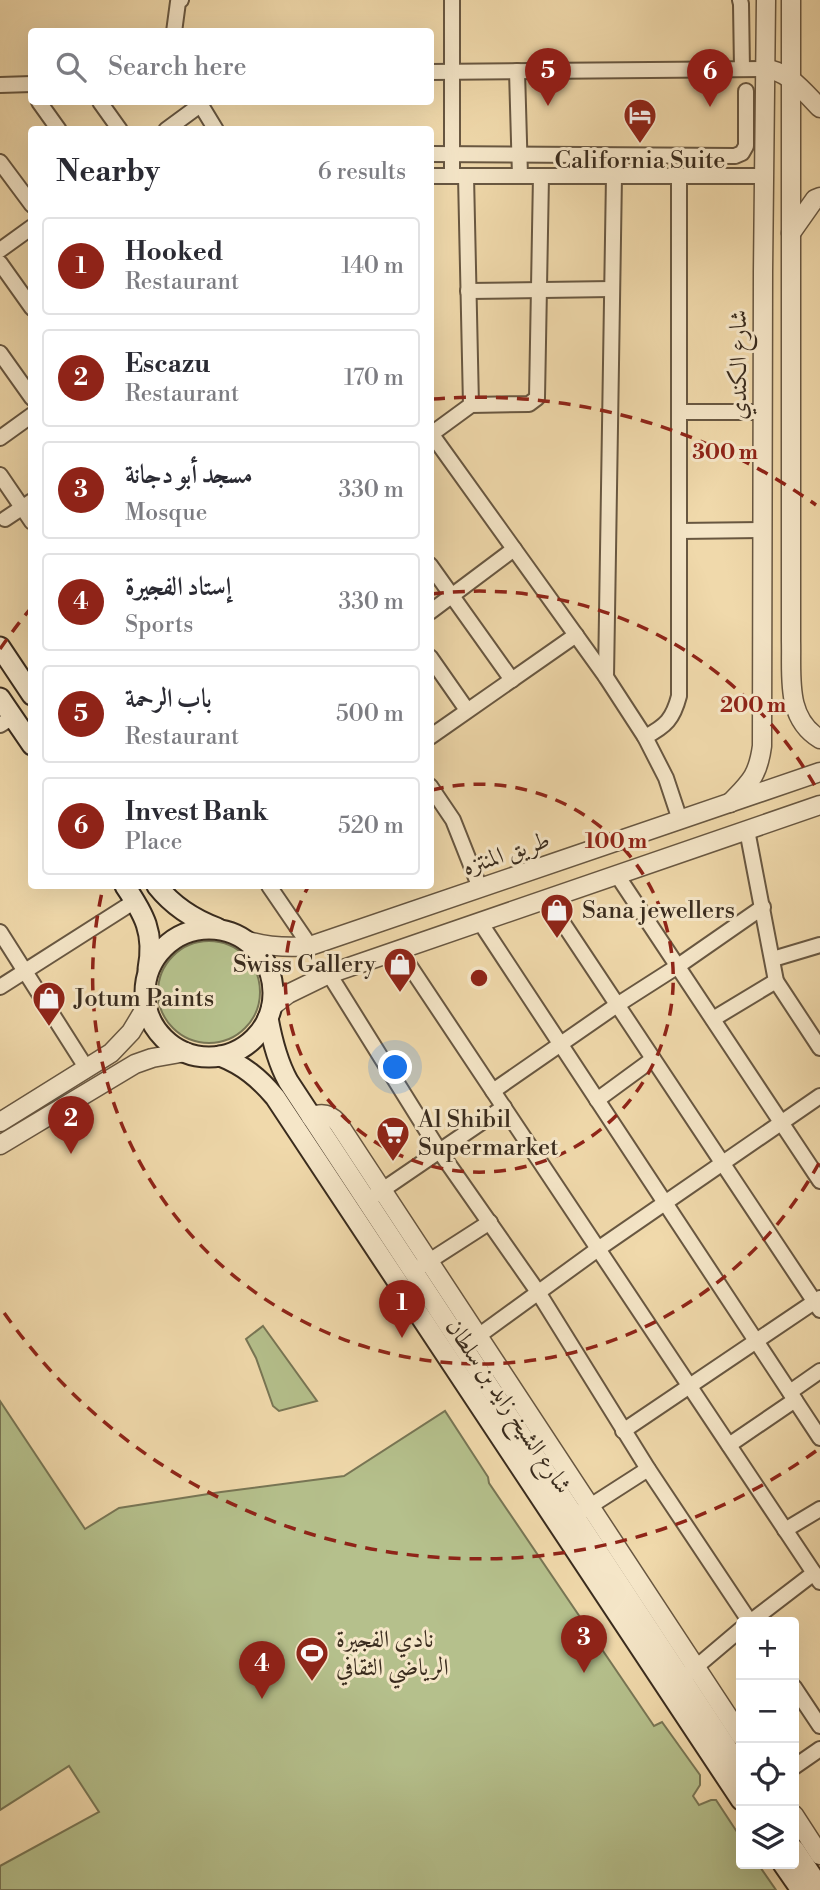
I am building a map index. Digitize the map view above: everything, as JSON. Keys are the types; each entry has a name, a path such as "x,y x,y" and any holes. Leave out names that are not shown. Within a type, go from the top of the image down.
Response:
{"main road":[{"path":"0,647 28,689"},
{"path":"0,698 6,721 28,741"},
{"path":"130,893 149,928 151,956 145,991 146,1007 153,1024 170,1044 186,1052 220,1056 240,1049 257,1036 270,1013 272,986 267,965 261,955 236,936 200,922 182,911 159,889"},
{"path":"147,976 158,953 178,937 202,929 215,929 236,936"},
{"name":"شارع الشيخ زايد بن سلطان","path":"270,1013 271,1036 281,1068 312,1117 374,1196 689,1673 736,1760"},
{"name":"شارع الشيخ زايد بن سلطان","path":"220,1056 251,1072 275,1097 736,1792"},
{"path":"799,1852 816,1864 820,1888"},
{"path":"786,1869 801,1890"}],"street":[{"path":"175,28 178,2 181,0"},
{"path":"452,0 453,154 459,176 468,291 471,405"},
{"path":"740,0 742,69"},
{"name":"شارع الكندي","path":"730,803 750,782 759,766 762,746 766,0"},
{"path":"791,0 792,700 799,718 809,732 820,739"},
{"path":"434,72 765,69 778,71 792,80 820,108"},
{"path":"517,71 520,176"},
{"path":"0,85 28,86"},
{"path":"434,154 735,156 743,153 746,146 746,91"},
{"path":"41,105 56,126"},
{"path":"102,105 117,126"},
{"path":"171,126 197,105"},
{"path":"201,105 214,126"},
{"path":"0,162 28,200"},
{"path":"434,176 764,176"},
{"path":"434,432 471,405 529,404 537,398 541,176"},
{"path":"606,677 614,176"},
{"path":"645,737 660,729 674,713 678,696 679,176"},
{"path":"791,233 815,199 820,197"},
{"path":"0,250 28,231"},
{"path":"0,262 28,302"},
{"path":"763,272 769,283 776,284 791,274"},
{"path":"468,291 612,289"},
{"path":"0,353 28,392"},
{"path":"679,412 763,412"},
{"path":"0,438 28,418"},
{"path":"434,438 606,677 645,737 666,778 680,820"},
{"path":"0,475 27,504 5,519"},
{"path":"679,531 762,530"},
{"path":"434,609 514,549"},
{"path":"434,570 512,680"},
{"path":"434,734 576,635"},
{"path":"434,663 467,710"},
{"name":"طريق المنتزه","path":"236,936 263,946 310,946 820,772"},
{"path":"434,792 453,820 480,888"},
{"path":"270,1013 288,994 329,974 820,805"},
{"path":"747,830 776,981 820,1048"},
{"path":"617,875 820,1181"},
{"path":"271,889 310,946"},
{"path":"0,987 130,893"},
{"path":"547,899 818,1304 623,1431"},
{"path":"493,1091 763,907"},
{"path":"480,922 820,1438"},
{"path":"0,932 87,1069"},
{"path":"773,959 820,945"},
{"path":"399,950 817,1578 758,1617"},
{"path":"329,974 440,1152 538,1292 623,1431 747,1617"},
{"path":"713,1019 776,981"},
{"path":"2,1116 106,1057 131,1032 146,1007"},
{"path":"0,1145 135,1064 186,1052"},
{"path":"597,1100 653,1059"},
{"path":"470,1341 664,1202 820,1096"},
{"path":"374,1196 504,1107"},
{"path":"421,1267 490,1222"},
{"path":"729,1446 820,1371"},
{"path":"582,1511 648,1469"},
{"path":"785,1530 820,1509"},
{"path":"736,1633 689,1673 736,1730"},
{"path":"799,1694 820,1726"},
{"path":"799,1764 820,1749"},
{"path":"799,1826 816,1864"}],"green space":[{"path":"209,941 229,945 245,956 256,972 260,992 256,1012 245,1028 229,1039 209,1043 189,1039 173,1028 162,1012 158,992 162,972 173,956 189,945"},
{"path":"263,1326 317,1401 279,1411 273,1406 256,1358 246,1339"},
{"name":"نادي الفجيرة الرياضي الثقافي","path":"0,1401 85,1529 119,1508 344,1476 445,1411 488,1477 489,1483 654,1726 662,1722 700,1775 700,1785 693,1796 699,1805 716,1800 736,1830 736,1869 761,1869 776,1890 0,1890 0,1866 99,1812 69,1766 0,1810"}],"place":[{"name":"باب الرحمة","path":"548,106"},
{"name":"Invest Bank","path":"710,107"},
{"name":"California Suite","path":"640,145"},
{"name":"Sana jewellers","path":"557,940"},
{"name":"Swiss Gallery","path":"400,994"},
{"name":"Jotum Paints","path":"49,1028"},
{"name":"Escazu","path":"71,1154"},
{"name":"Al Shibil Supermarket","path":"393,1163"},
{"name":"Hooked","path":"402,1338"},
{"name":"مسجد أبو دجانة","path":"584,1673"},
{"name":"نادي الفجيرة الرياضي الثقافي","path":"312,1683"},
{"name":"إستاد الفجيرة","path":"262,1699"}]}
